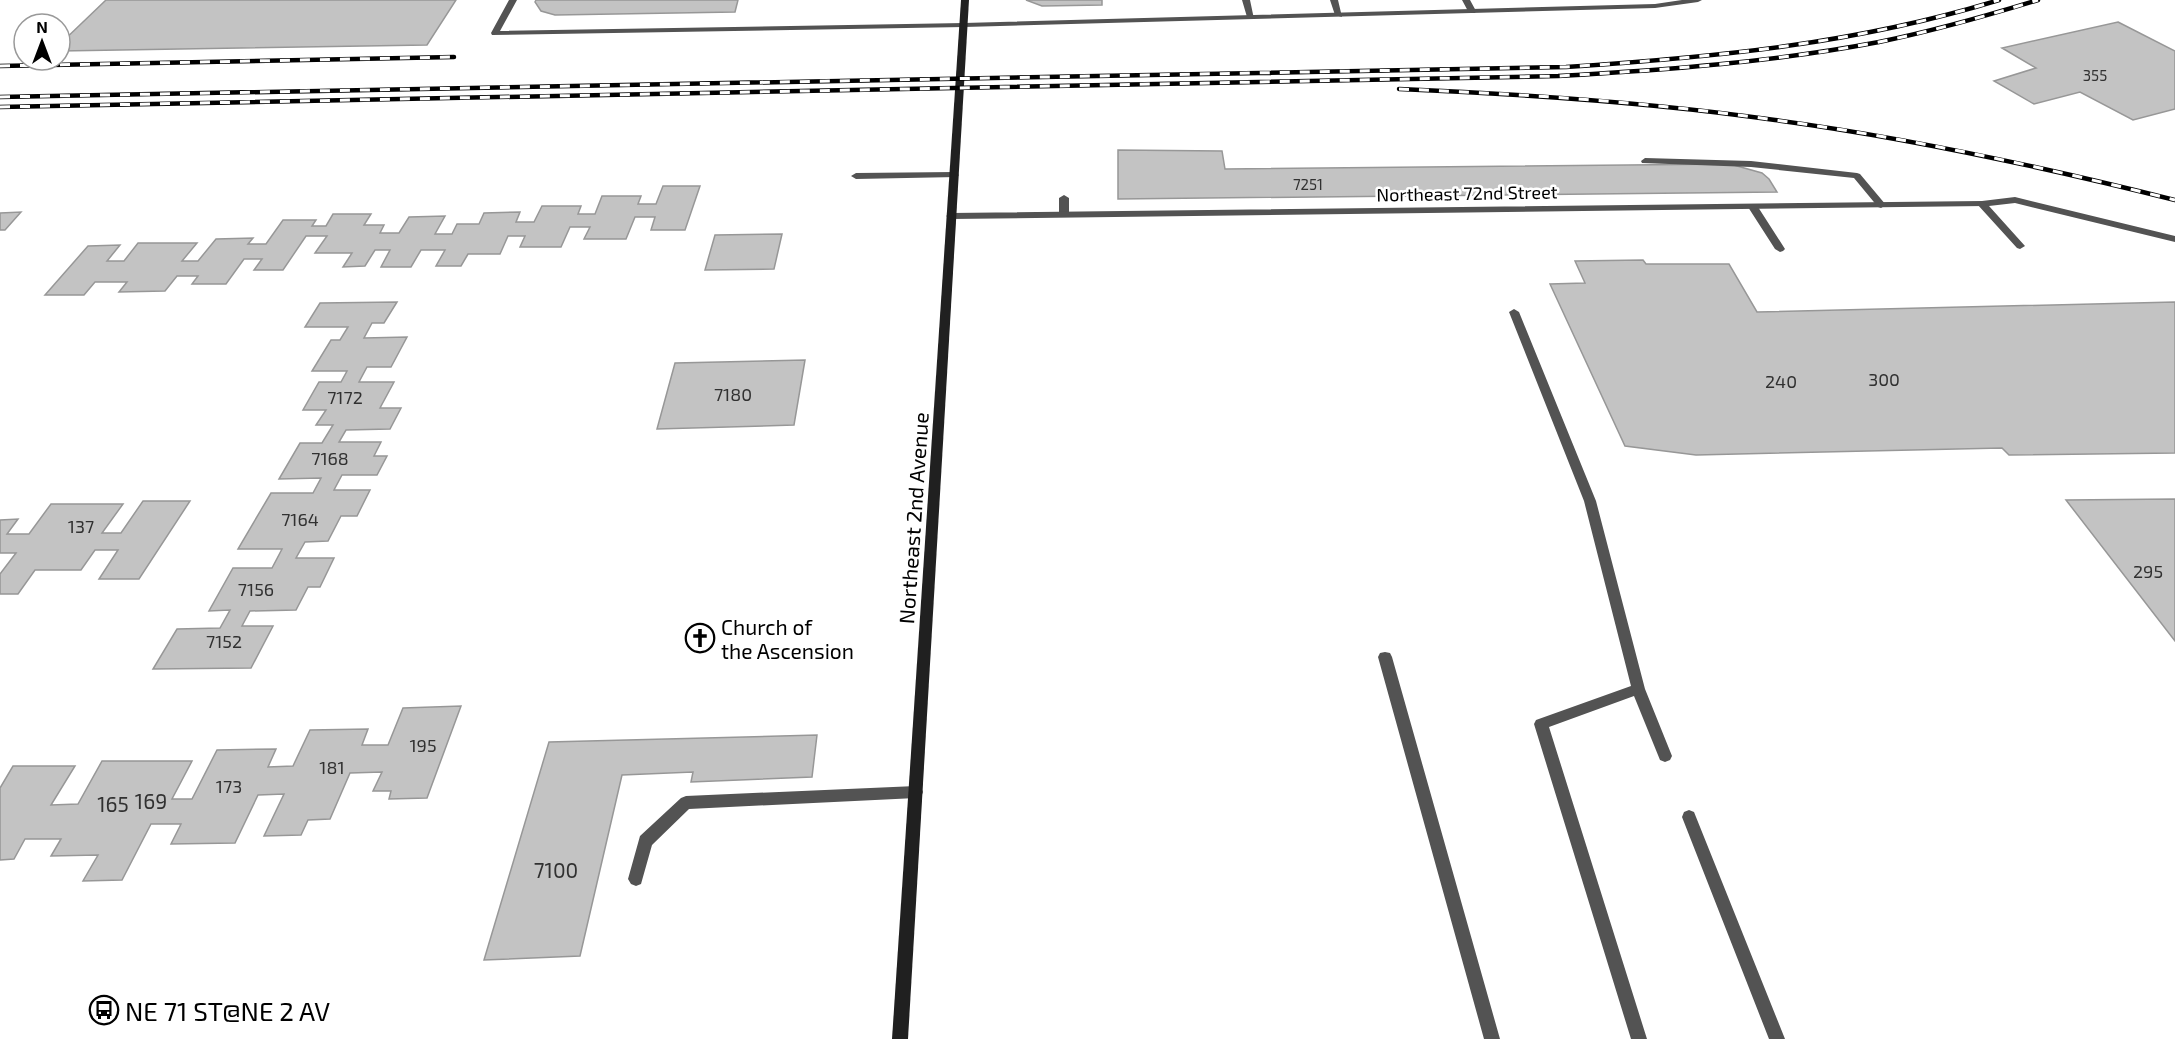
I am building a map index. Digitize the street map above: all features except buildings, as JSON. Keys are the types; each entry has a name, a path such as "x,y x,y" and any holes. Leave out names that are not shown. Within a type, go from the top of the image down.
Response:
{"main road":[{"name":"Northeast 2nd Avenue","path":"900,1039 965,0"}],"street":[{"path":"513,0 495,33 964,25 1339,15 1655,6 1698,0"},
{"path":"1246,0 1251,17"},
{"path":"1334,0 1339,15"},
{"path":"1466,0 1472,11"},
{"path":"1645,161 1734,161 1799,166 1857,176 1881,205"},
{"path":"856,176 954,175"},
{"path":"1064,198 1064,214"},
{"name":"Northeast 72nd Street","path":"951,216 1982,204 2015,200 2175,239"},
{"path":"1982,204 2020,246"},
{"path":"1754,207 1780,249"},
{"path":"1514,312 1590,501 1638,689 1665,756"},
{"path":"1385,657 1492,1039"},
{"path":"1638,689 1541,724 1639,1039"},
{"path":"636,879 645,841 686,803 916,792"},
{"path":"1689,817 1777,1039"}],"railway":[{"path":"0,97 1566,67 1731,53 1838,38 1892,28 1999,0"},
{"path":"0,107 1558,76 1719,64 1839,49 1919,33 2038,0"},
{"path":"0,66 454,57"},
{"path":"1399,89 1493,93 1681,108 1826,127 1976,154 2175,200"}],"place":[{"name":"Church of the Ascension","path":"700,638"},
{"name":"NE 71 ST@NE 2 AV","path":"104,1010"}]}
